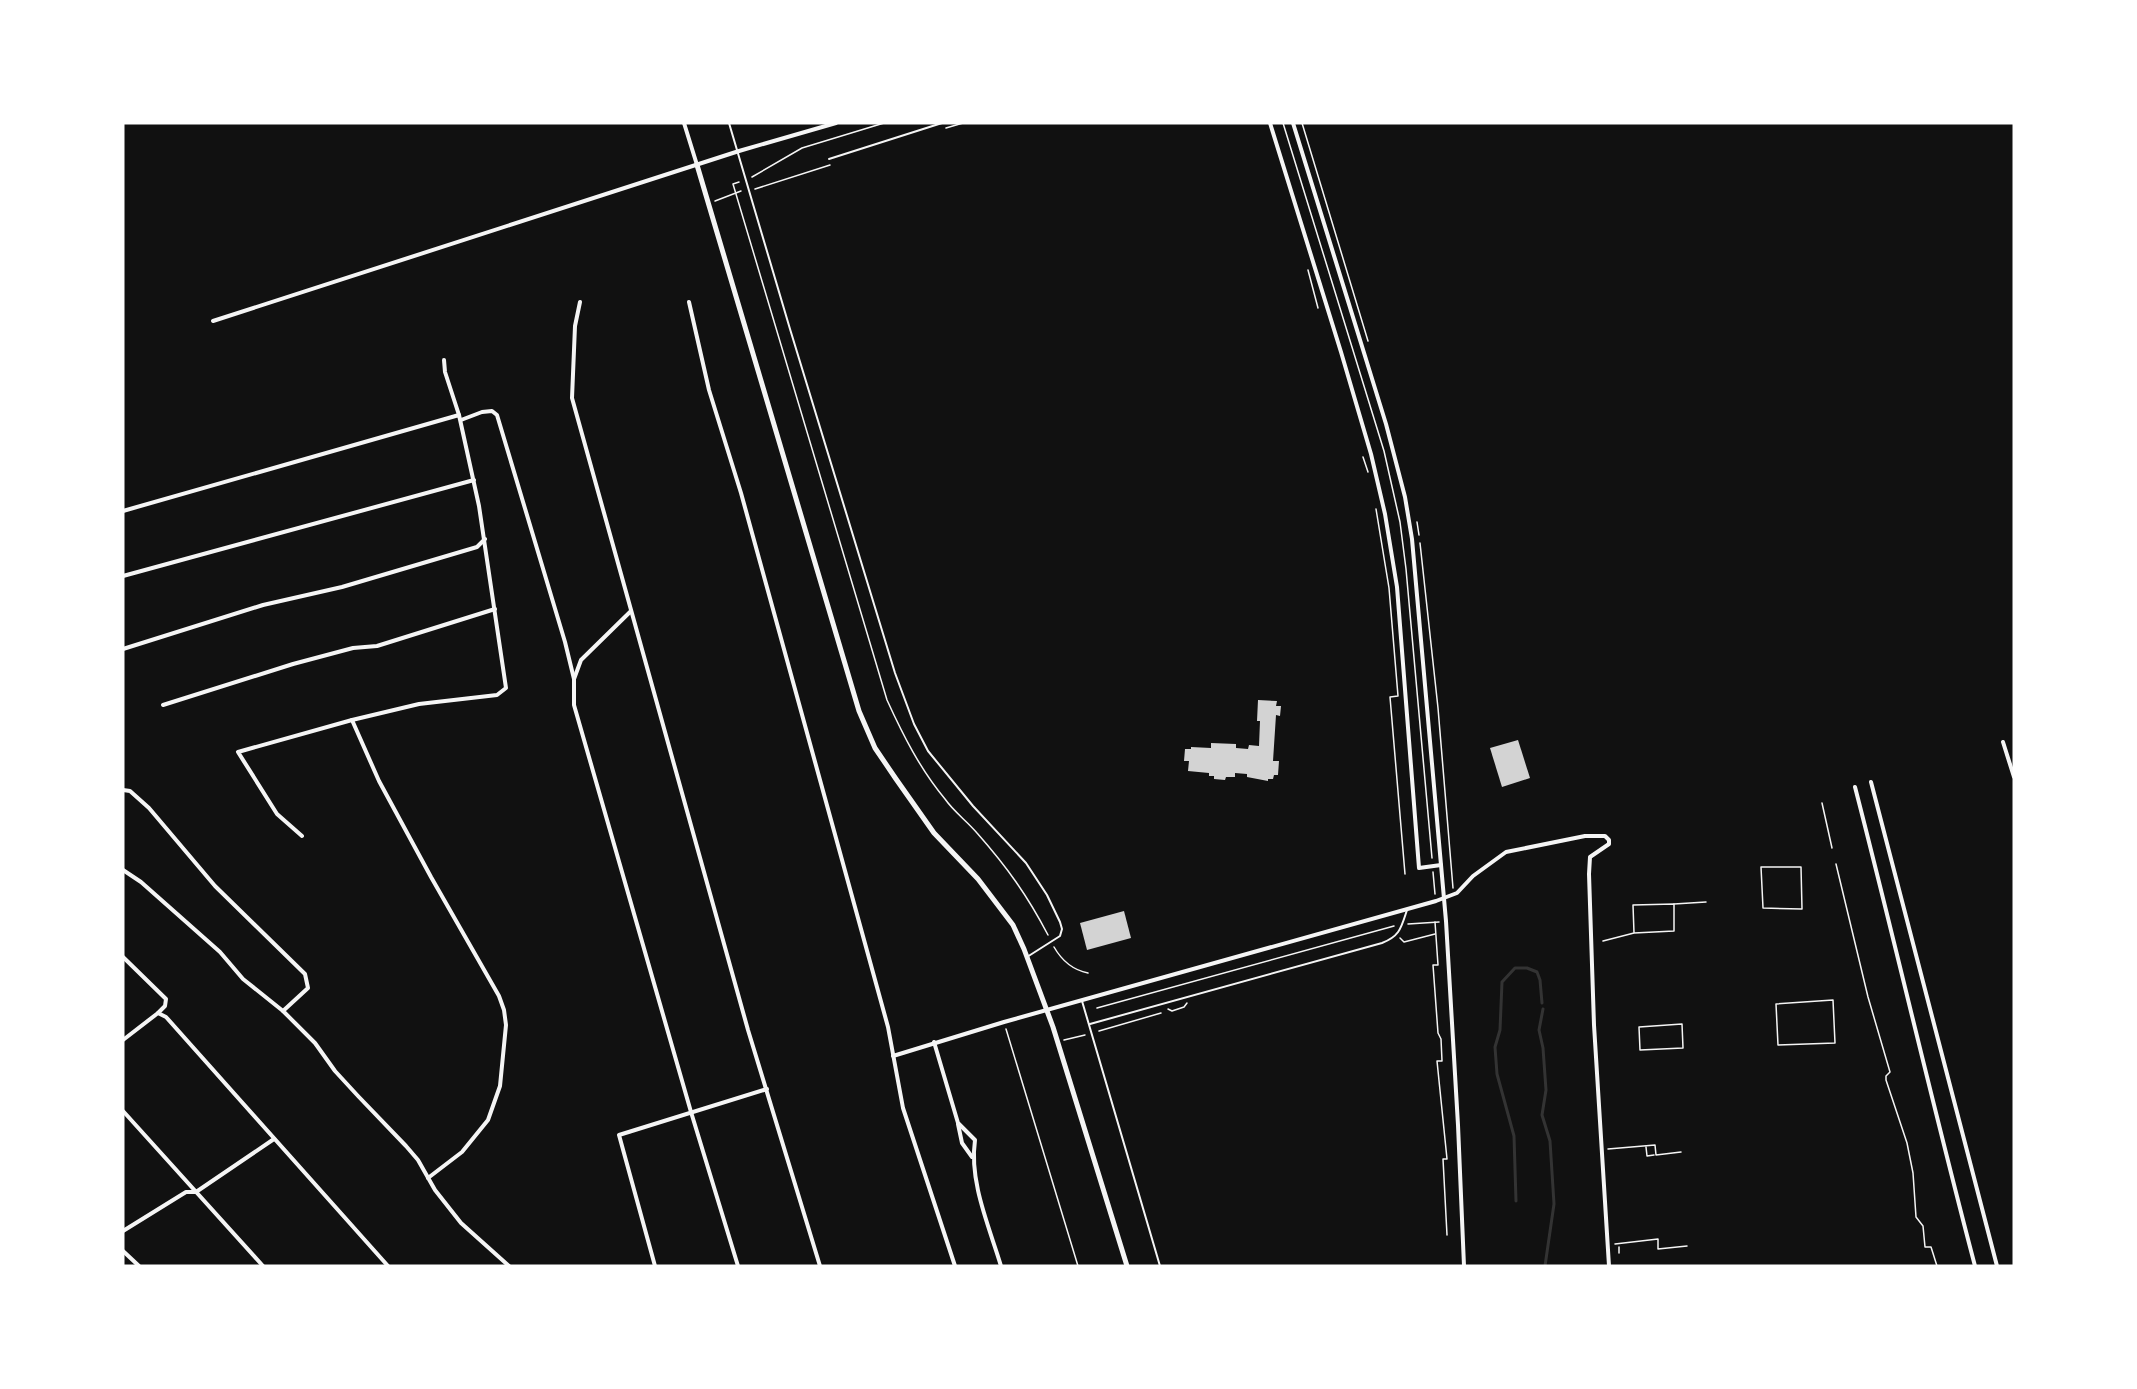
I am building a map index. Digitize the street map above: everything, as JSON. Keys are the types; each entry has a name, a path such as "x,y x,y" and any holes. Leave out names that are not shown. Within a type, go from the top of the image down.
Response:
{"street":[{"path":"684,123 859,711 875,747 934,833 978,879 1013,925 1046,1010 1127,1266"},
{"path":"213,321 738,151 836,123"},
{"path":"1270,123 1301,217 1379,485 1397,587 1419,868 1441,865"},
{"path":"1293,123 1386,424 1405,497 1413,550 1446,921 1464,1266"},
{"path":"579,302 575,326 572,398 748,1030 820,1266"},
{"path":"689,302 709,390 741,493 883,1007 903,1108 955,1266"},
{"path":"302,836 277,814 238,752 419,704 497,695 506,688 485,539 474,480 459,415 445,372 444,360"},
{"path":"460,420 482,412 492,411 497,415 565,642 574,679 574,705 691,1112 738,1266"},
{"path":"123,511 459,415"},
{"path":"123,576 474,480"},
{"path":"123,650 263,605 342,587 477,547 485,539"},
{"path":"163,705 293,664 352,648 377,646 495,609"},
{"path":"574,679 581,660 632,610"},
{"path":"352,720 379,781 499,996 504,1010 506,1025 500,1086 488,1120 462,1152 428,1178"},
{"path":"2003,742 2014,777"},
{"path":"1871,782 1997,1266"},
{"path":"1855,787 1975,1266"},
{"path":"123,790 130,791 149,808 215,886 305,974 308,988 283,1011"},
{"path":"894,1056 933,1042 1407,910 1453,895 1473,876 1506,852 1585,836 1605,836 1609,844 1590,857 1589,874 1594,1025 1609,1266"},
{"path":"123,870 141,882 220,952 243,979 283,1011 315,1043 335,1071 418,1160 428,1178 461,1223 509,1266"},
{"path":"123,957 166,999 165,1006 158,1013 123,1040"},
{"path":"158,1013 166,1017 388,1266"},
{"path":"933,1042 962,1143 972,1158"},
{"path":"655,1266 619,1135 767,1089"},
{"path":"123,1111 263,1266"},
{"path":"958,1123 975,1140 972,1158 976,1181 1001,1266"},
{"path":"123,1231 186,1192 196,1191 274,1139"},
{"path":"123,1251 139,1266"}],"lane":[{"path":"729,123 894,673 914,724 928,751 946,775 1026,863 1062,925 1060,936 1027,957"},
{"path":"829,159 942,123"},
{"path":"1090,1024 1394,938 1407,910"},
{"path":"1082,1001 1160,1266"}],"path":[{"path":"733,184 767,170 802,148 884,123"},
{"path":"1302,123 1370,346"},
{"path":"724,198 731,195"},
{"path":"1363,457 1369,476"},
{"path":"1375,502 1389,588 1398,696 1390,697 1405,874"},
{"path":"1416,518 1438,708 1453,895"},
{"path":"1822,803 1832,848"},
{"path":"1836,864 1868,997 1890,1072 1886,1080 1907,1143 1913,1173 1916,1217 1923,1226 1925,1247 1931,1247 1937,1266"},
{"path":"1761,867 1801,867 1802,909 1763,908 1761,867"},
{"path":"1634,933 1633,905 1706,902"},
{"path":"1603,941 1634,933 1674,931 1674,904"},
{"path":"1097,1008 1402,924 1446,921"},
{"path":"1435,922 1438,964 1433,965 1438,1032 1443,1061 1437,1061 1447,1159 1443,1159 1447,1235"},
{"path":"1396,936 1404,942 1436,934"},
{"path":"1051,941 1066,963 1081,972 1088,973"},
{"path":"1833,999 1835,1043 1778,1045 1776,1004 1816,1001 1833,999"},
{"path":"1127,1023 1161,1013"},
{"path":"1004,1022 1078,1266"},
{"path":"1682,1024 1683,1048 1640,1050 1639,1027 1682,1024"},
{"path":"1601,1150 1655,1145 1656,1155"},
{"path":"1646,1146 1647,1156 1681,1152"},
{"path":"1608,1245 1659,1239 1658,1249 1687,1246"},
{"path":"1619,1247 1619,1253"}],"building":[{"path":"1258,700 1277,701 1276,706 1281,706 1280,716 1276,715 1273,761 1279,761 1278,775 1274,775 1273,779 1268,779 1268,781 1247,777 1247,774 1235,773 1235,777 1226,777 1225,780 1214,779 1214,776 1209,776 1209,773 1188,771 1189,761 1184,761 1185,749 1211,748 1211,743 1236,744 1236,748 1248,749 1249,745 1259,746"},
{"path":"1518,740 1530,778 1502,787 1490,748"},
{"path":"1124,911 1131,938 1087,950 1080,923"}],"waterway":[{"path":"1516,1201 1514,1136 1497,1074 1495,1047 1500,1030 1502,982 1515,968 1527,968 1537,972 1542,1003"},
{"path":"1543,1009 1539,1030 1543,1048 1546,1090 1542,1115 1550,1141 1554,1204 1545,1266"}]}
